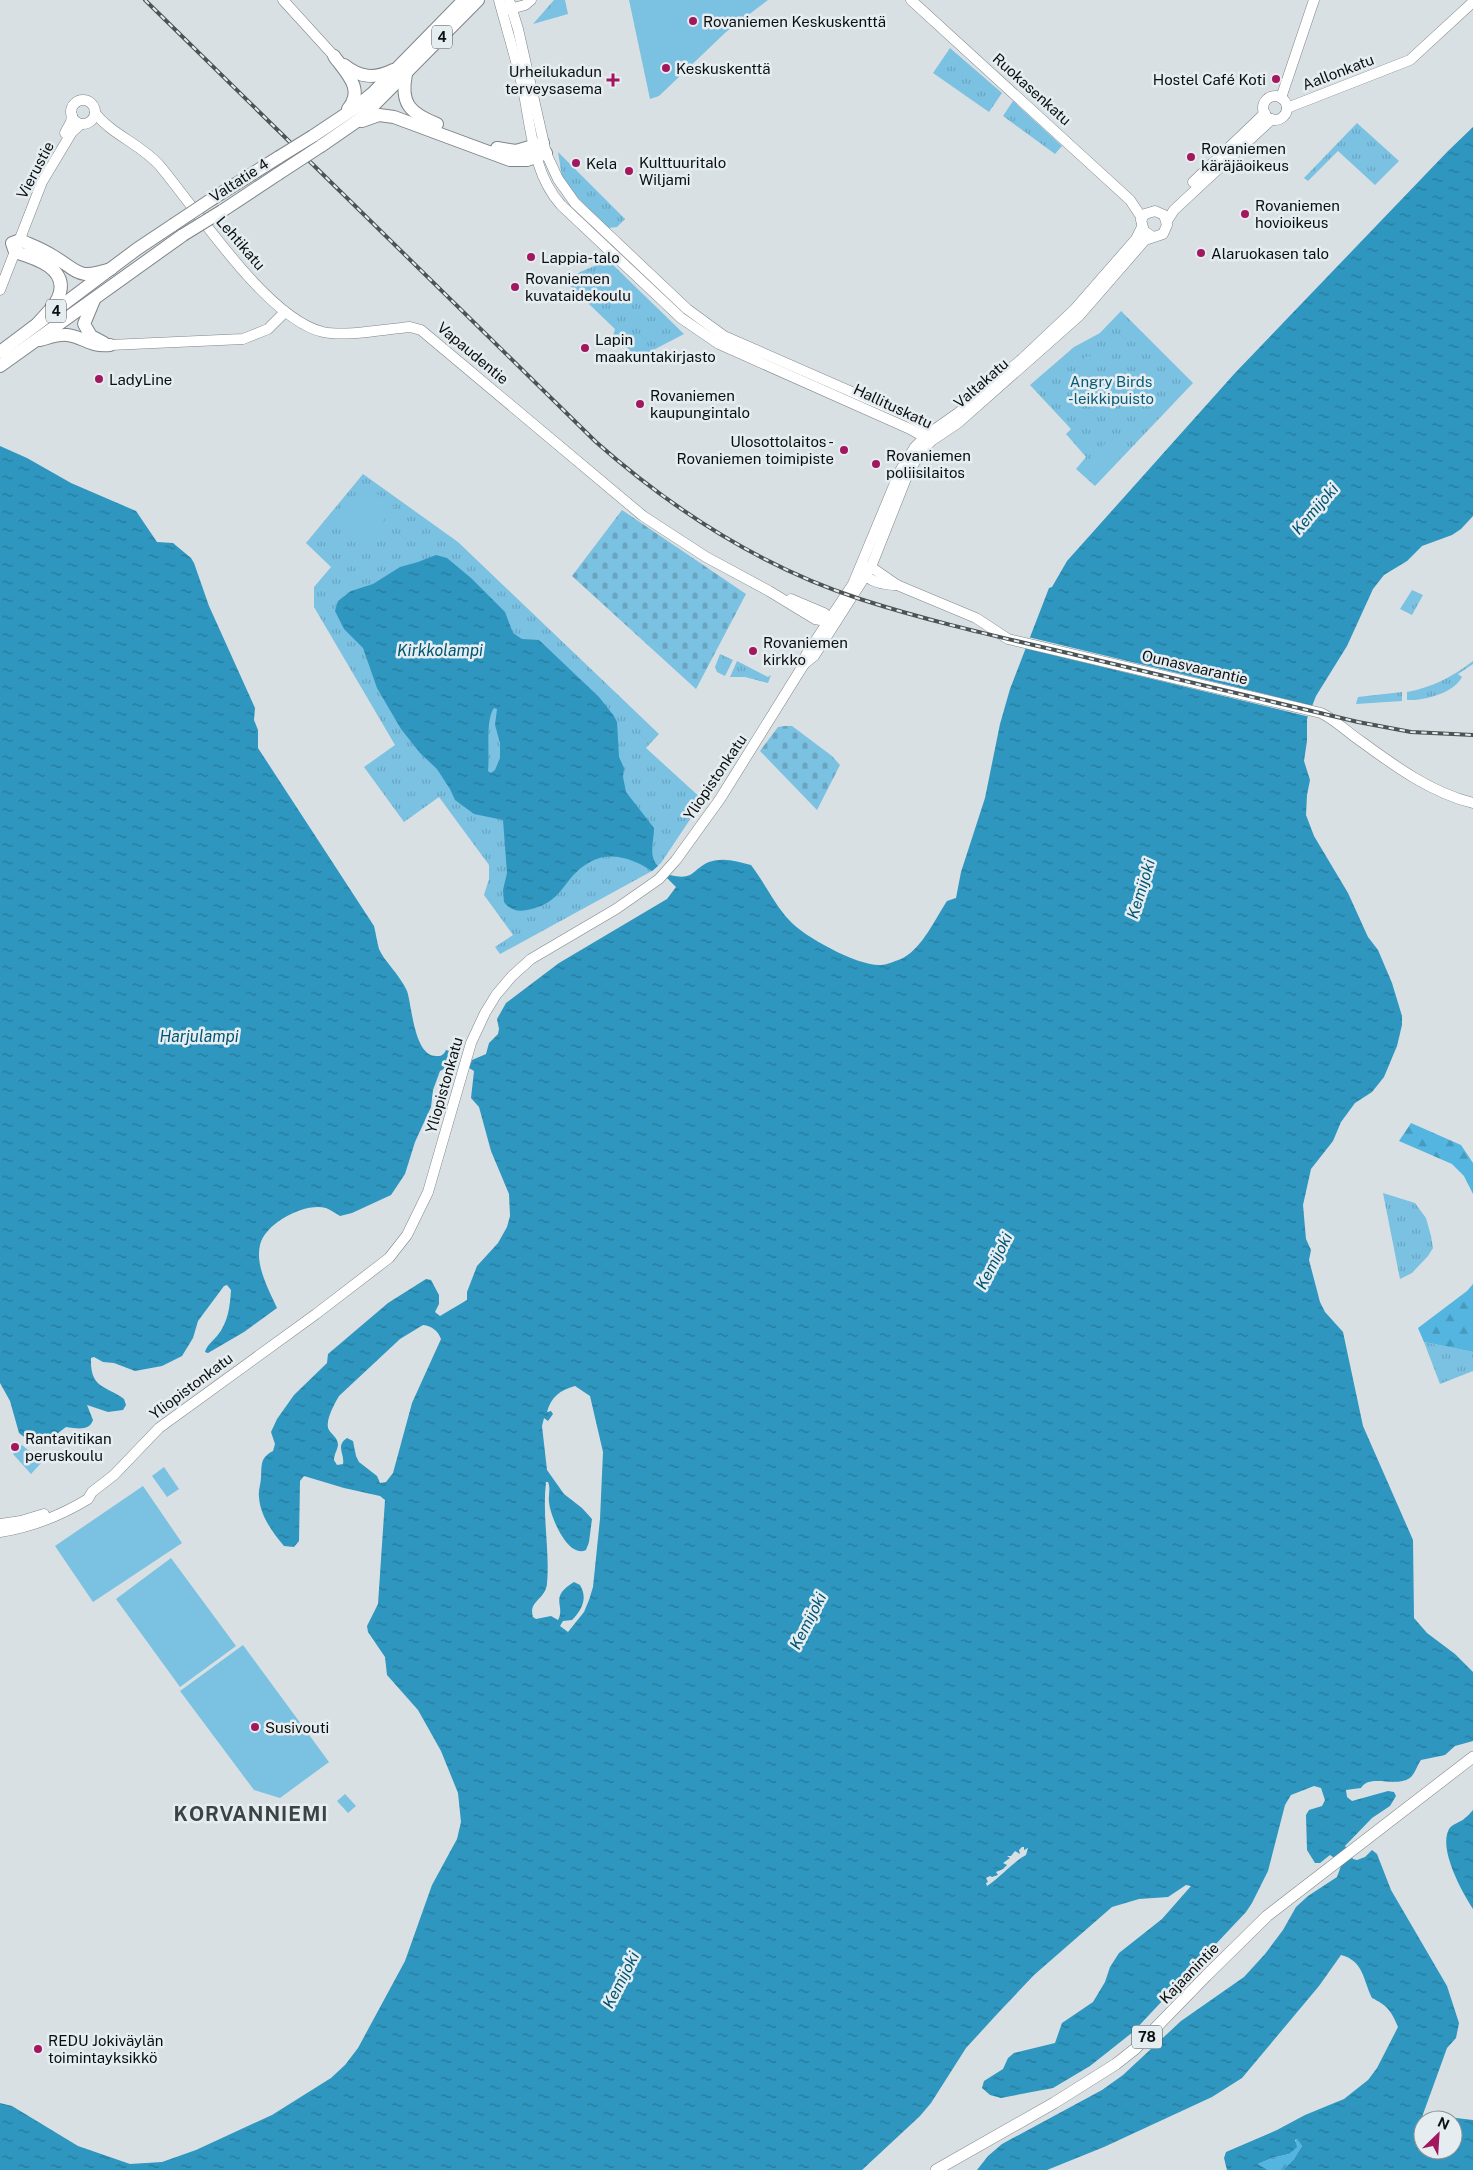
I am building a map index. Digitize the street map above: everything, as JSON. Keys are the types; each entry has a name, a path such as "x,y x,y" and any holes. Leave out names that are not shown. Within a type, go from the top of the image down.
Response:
{"highway":[{"name":"Valtatie 4","path":"402,71 464,0"},
{"name":"Valtatie 4","path":"0,366 183,235 278,174 317,141 344,123 478,0"},
{"path":"334,56 355,73 366,76 382,76 402,71 404,96 408,105 417,115 501,150 540,150"},
{"path":"334,56 351,79 356,93 344,123"},
{"path":"344,123 384,115 422,126 501,158 517,161 540,150"},
{"name":"Valtatie 4","path":"0,352 111,269 212,199 279,157 317,141"},
{"path":"16,245 50,254 71,270 80,274 92,274 111,269"},
{"path":"16,245 41,260 59,279 60,289 57,300 38,323"},
{"path":"88,339 84,324 94,300"},
{"path":"26,347 53,336 69,335 110,345"}],"main road":[{"name":"Kajaanintie","path":"936,2170 1054,2103 1116,2064 1135,2049 1267,1916 1329,1866 1473,1757"}],"street":[{"path":"283,0 334,56"},
{"path":"504,4 525,5 531,0"},
{"name":"Ruokasenkatu","path":"911,0 1131,201 1140,204 1148,217"},
{"path":"1281,98 1314,0"},
{"name":"Aallonkatu","path":"1287,108 1400,64 1417,54 1473,2"},
{"name":"Hallituskatu","path":"504,4 522,88 540,150 546,183 554,198 681,318 719,344 929,437"},
{"path":"1153,237 1144,231 1148,217 1167,221 1174,210 1268,116 1282,117 1287,108 1281,98 1273,96 1266,100 1264,106 1268,116"},
{"path":"81,100 91,103 95,113 93,119 84,123 74,120 72,116 73,105 81,100"},
{"name":"Lehtikatu","path":"95,113 113,130 134,142 155,161 214,237 269,298 285,312"},
{"name":"Vierustie","path":"0,275 16,245 31,191 68,129 72,116"},
{"name":"Valtakatu","path":"866,571 912,464 929,437 1022,360 1063,321 1136,239 1148,217 1173,202 1268,116"},
{"name":"Lehtikatu","path":"84,123 113,130"},
{"name":"Vierustie","path":"0,290 33,200 44,178 72,132 84,123"},
{"name":"Hallituskatu","path":"540,150 558,180 575,203 687,309 724,336 910,417 929,437"},
{"name":"Valtakatu","path":"929,437 958,423 1042,350 1079,316 1141,244 1163,234 1167,221"},
{"path":"110,345 243,339 268,329 285,312"},
{"name":"Vapaudentie","path":"285,312 303,325 323,332 333,333 410,327 421,330 643,516 714,562 769,591 815,619 831,621"},
{"path":"787,364 789,375 799,370"},
{"path":"872,400 875,414"},
{"name":"Ounasvaarantie","path":"866,571 976,618 1008,639 1321,713 1331,718 1363,743 1425,784 1451,798 1473,803"},
{"name":"Yliopistonkatu","path":"0,1524 40,1516 92,1492 114,1475 159,1428 370,1273 397,1249 407,1235 428,1192 471,1043 496,995 512,976 531,959 616,909 659,879 676,860 720,799 804,664 814,656 831,621 866,571"},
{"name":"Yliopistonkatu","path":"0,1532 44,1522 88,1499 92,1492"}],"green space":[{"path":"554,0 565,0 568,14 533,24"},
{"name":"Keskuskenttä","path":"629,0 768,0 726,32 659,96 650,99"},
{"path":"950,48 1002,93 989,112 933,73"},
{"path":"1013,101 1062,146 1055,154 1003,116"},
{"path":"1357,123 1399,161 1375,185 1338,151 1308,181 1304,178"},
{"path":"558,152 625,219 617,227 608,228 573,193 562,177"},
{"path":"604,262 610,262 684,334 638,358 613,336 615,329 567,283 580,272"},
{"name":"Angry Birds -leikkipuisto","path":"1121,311 1193,383 1095,486 1076,469 1086,457 1066,434 1071,429 1030,385 1074,347 1100,333"},
{"path":"1105,354 1107,366 1085,368 1084,357"},
{"path":"1110,438 1125,452 1100,479 1085,466"},
{"name":"Kirkkolampi","path":"363,474 458,542 659,734 646,748 703,800 661,863 652,871 500,954 495,947 513,935 484,895 489,879 489,865 439,797 404,822 364,767 395,745 314,607 314,587 331,567 306,543"},
{"path":"367,486 394,507 366,543 339,522"},
{"path":"622,510 746,594 696,689 572,576"},
{"path":"1412,590 1423,595 1412,615 1400,609"},
{"path":"720,654 733,660 725,676 717,672 715,667"},
{"path":"737,661 768,677 771,675 768,683 745,677 730,677"},
{"path":"1473,661 1473,664 1458,674 1462,677 1458,683 1446,692 1422,699 1407,700 1407,692 1442,681"},
{"path":"1402,692 1402,701 1356,704 1358,697"},
{"path":"792,726 832,756 840,765 817,810 760,751 778,727"},
{"path":"1411,1123 1461,1145 1473,1163 1473,1194 1464,1176 1452,1164 1399,1141"},
{"path":"1383,1193 1415,1203 1426,1218 1431,1236 1433,1248 1428,1256 1412,1273 1400,1279"},
{"path":"1473,1284 1473,1352 1424,1342 1418,1328 1467,1291"},
{"path":"1424,1342 1473,1352 1473,1371 1440,1384"},
{"path":"22,1445 42,1462 31,1474 13,1454"},
{"path":"164,1467 179,1489 167,1497 152,1476"},
{"path":"143,1486 182,1543 93,1602 55,1546"},
{"path":"171,1558 236,1646 180,1687 116,1599"},
{"name":"Susivouti","path":"243,1645 329,1762 280,1798 254,1790 180,1691"},
{"path":"345,1794 356,1806 348,1813 337,1801"},
{"path":"1297,2138 1302,2146 1294,2159 1283,2170 1268,2170 1258,2164 1289,2154"}],"water":[{"name":"Kemijoki","path":"1473,127 1473,516 1461,529 1452,535 1422,546 1407,561 1384,575 1373,589 1347,646 1316,696 1307,719 1307,741 1304,761 1310,780 1306,815 1314,836 1348,893 1368,937 1378,950 1392,983 1402,1016 1402,1025 1397,1046 1384,1077 1372,1092 1355,1103 1341,1122 1333,1141 1311,1169 1303,1205 1306,1239 1311,1250 1309,1260 1320,1302 1325,1312 1343,1332 1363,1426 1413,1540 1414,1618 1427,1633 1455,1654 1473,1672 1473,1741 1455,1746 1445,1755 1421,1760 1411,1777 1405,1780 1399,1782 1371,1782 1361,1788 1346,1790 1347,1797 1352,1801 1388,1791 1394,1792 1396,1796 1390,1806 1372,1818 1345,1846 1353,1859 1357,1860 1365,1857 1372,1850 1377,1854 1391,1890 1447,1986 1459,2023 1456,2038 1447,2048 1425,2110 1413,2110 1413,2160 1463,2160 1463,2119 1473,2120 1473,2170 1283,2170 1294,2159 1302,2146 1297,2139 1295,2140 1297,2147 1289,2154 1258,2164 1268,2170 1227,2170 1224,2158 1226,2152 1344,2099 1368,2080 1377,2068 1398,2027 1394,2017 1382,2003 1372,1998 1359,1966 1349,1958 1341,1955 1319,1986 1242,2078 1212,2097 1104,2147 1047,2170 977,2170 988,2156 1002,2144 1102,2090 1123,2075 1181,2021 1244,1977 1283,1930 1296,1907 1308,1896 1337,1877 1342,1863 1330,1855 1320,1863 1315,1863 1307,1850 1306,1815 1309,1810 1322,1806 1325,1800 1321,1788 1314,1786 1291,1795 1285,1805 1268,1871 1246,1912 1133,2032 1090,2066 1053,2088 1001,2098 990,2095 982,2088 984,2081 1003,2069 1008,2058 1014,2053 1055,2043 1062,2023 1093,2002 1119,1953 1162,1919 1191,1886 1186,1885 1168,1897 1139,1899 1112,1907 1034,1975 966,2048 931,2103 920,2116 862,2170 0,2170 0,2103 12,2106 78,2146 130,2164 162,2162 196,2150 272,2115 331,2078 345,2065 358,2048 405,1961 432,1885 457,1839 461,1822 458,1793 441,1751 418,1710 387,1675 385,1657 368,1632 367,1626 378,1604 385,1500 380,1496 304,1476 300,1481 299,1541 294,1547 284,1546 264,1517 260,1504 261,1468 266,1456 273,1451 275,1444 271,1432 277,1419 294,1395 327,1363 328,1354 388,1303 426,1279 431,1280 439,1295 439,1304 435,1312 440,1316 467,1300 467,1292 477,1266 498,1243 507,1227 510,1216 509,1194 491,1151 479,1107 471,1098 474,1071 469,1068 472,1060 486,1054 489,1043 498,1034 497,1019 506,1003 559,963 667,899 676,887 667,878 670,875 689,875 709,862 720,860 751,865 779,908 790,921 807,935 833,950 860,961 881,965 903,958 917,947 947,901 956,898 961,872 985,798 1000,724 1010,689 1049,588 1052,587 1067,561 1235,373","holes":["423,1325 434,1329 441,1339 412,1403 393,1473 386,1482 380,1483 377,1476 359,1462 353,1441 347,1438 343,1441 341,1447 343,1464 337,1465 334,1460 338,1444 336,1438 329,1430 328,1422 339,1396 400,1339","575,1386 590,1396 603,1452 600,1519 593,1587 584,1612 568,1632 560,1626 563,1621 572,1620 583,1604 584,1595 580,1585 574,1582 562,1593 559,1601 560,1615 558,1620 551,1616 536,1619 533,1617 532,1612 547,1584 546,1482 549,1485 550,1508 561,1535 573,1548 579,1551 586,1550 589,1542 592,1519 582,1508 564,1494 547,1470 542,1426 544,1418 548,1421 553,1414 551,1411 547,1412 554,1398 561,1392","1024,1847 1024,1850 1028,1848 1026,1855 987,1886 986,1878 998,1875 996,1872 1007,1865 1003,1863 1010,1858 1007,1856 1011,1856 1015,1851 1020,1854 1019,1850"]},
{"name":"Harjulampi","path":"0,446 27,458 71,483 136,511 157,542 173,543 191,558 209,606 255,708 254,720 258,730 258,748 374,926 379,949 407,991 415,1030 424,1049 430,1055 441,1056 446,1050 459,1054 455,1063 440,1071 433,1090 431,1107 415,1142 405,1174 391,1195 352,1213 340,1216 326,1208 317,1207 297,1211 278,1222 263,1237 260,1245 259,1261 277,1308 244,1332 208,1353 205,1352 208,1345 221,1331 228,1314 231,1290 227,1285 224,1286 198,1321 193,1338 182,1356 162,1366 135,1371 114,1363 103,1362 94,1357 91,1358 91,1368 96,1381 124,1399 126,1405 123,1410 108,1412 87,1405 93,1420 89,1426 85,1428 66,1427 54,1436 42,1434 32,1437 25,1437 19,1433 10,1401 0,1383"},
{"name":"Kirkkolampi","path":"436,555 447,558 471,578 505,612 513,633 522,639 539,640 599,697 614,716 617,722 619,757 624,768 623,777 626,792 654,828 652,853 658,866 652,871 638,863 622,858 598,858 581,868 556,896 539,907 520,911 511,909 504,902 503,890 507,873 503,820 474,814 455,800 437,769 420,753 401,729 377,688 363,648 344,629 335,611 338,601 351,591 373,584 400,567","holes":["494,708 497,709 495,725 500,743 500,758 495,770 491,773 488,771 489,729 491,713"]},
{"path":"1473,1810 1473,1909 1453,1870 1449,1859 1446,1837 1451,1827 1463,1820"}],"pier":[{"path":"1028,637 1314,706 1310,717 1024,648"}],"railway":[{"path":"145,0 596,442 656,491 720,534 754,553 788,571 860,599 968,629 1358,722 1411,732 1473,735"}],"place":[{"name":"Rovaniemen Keskuskenttä","path":"693,21"},
{"name":"Keskuskenttä","path":"666,68"},
{"name":"Hostel Café Koti","path":"1276,79"},
{"name":"Urheilukadun terveysasema","path":"613,80"},
{"name":"Rovaniemen käräjäoikeus","path":"1191,157"},
{"name":"Kela","path":"576,163"},
{"name":"Kulttuuritalo Wiljami","path":"629,171"},
{"name":"Rovaniemen hovioikeus","path":"1245,214"},
{"name":"Alaruokasen talo","path":"1201,253"},
{"name":"Lappia-talo","path":"531,257"},
{"name":"Rovaniemen kuvataidekoulu","path":"515,287"},
{"name":"Lapin maakuntakirjasto","path":"585,348"},
{"name":"LadyLine","path":"99,379"},
{"name":"Rovaniemen kaupungintalo","path":"640,404"},
{"name":"Ulosottolaitos - Rovaniemen toimipiste","path":"844,450"},
{"name":"Rovaniemen poliisilaitos","path":"876,464"},
{"name":"Rovaniemen kirkko","path":"753,651"},
{"name":"Rantavitikan peruskoulu","path":"15,1447"},
{"name":"Susivouti","path":"255,1727"},
{"name":"REDU Jokiväylän toimintayksikkö","path":"38,2049"}],"district":[{"name":"KORVANNIEMI","path":"251,1814"}]}
